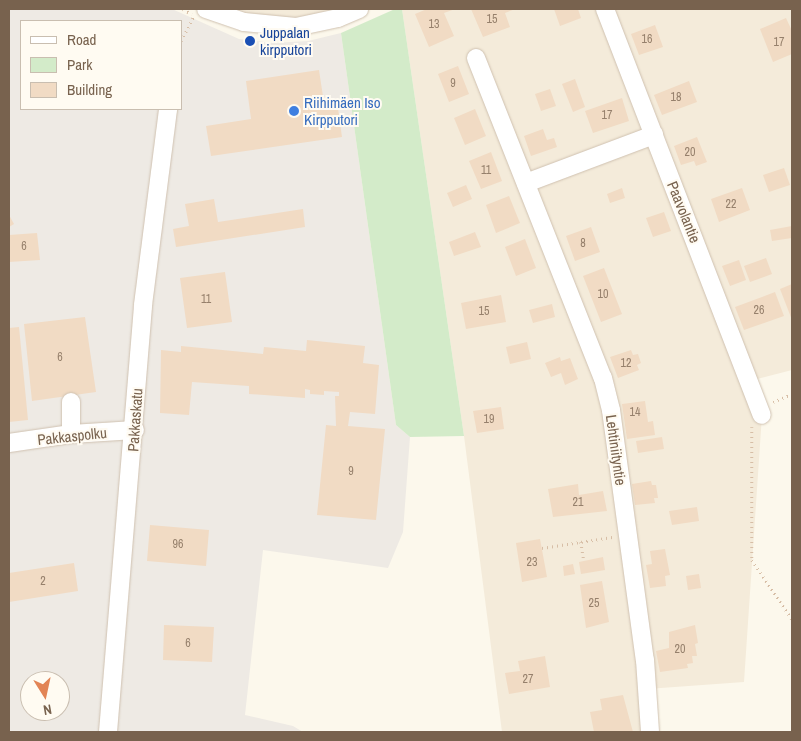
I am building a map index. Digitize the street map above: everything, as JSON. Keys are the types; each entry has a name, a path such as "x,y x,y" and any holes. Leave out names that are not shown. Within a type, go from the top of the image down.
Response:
{"street":[{"path":"206,9 244,22 296,27 338,18 359,9"},
{"name":"Paavolantie","path":"605,9 762,415"},
{"name":"Lehtiniityntie","path":"476,58 603,378 610,410 645,660 650,731"},
{"name":"Pakkaskatu","path":"108,732 135,430 143,305 168,110"},
{"path":"526,183 654,135"},
{"path":"70,402 71,434"},
{"name":"Pakkaspolku","path":"9,443 71,434 135,430"}],"path":[{"path":"182,39 198,9"},
{"path":"762,415 750,429 752,560 792,619"},
{"path":"542,548 628,534"},
{"path":"581,542 584,561"}],"shaded area":[{"path":"9,9 172,9 239,39 273,43 308,41 341,33 396,425 410,437 403,532 388,568 263,550 245,715 293,726 303,732 9,732"},
{"path":"204,9 359,9 315,25"},
{"path":"402,9 792,9 792,370 749,381 762,415 744,682 647,689 650,732 502,732 464,436"}],"green space":[{"path":"395,9 402,9 464,436 410,437 396,425 341,33"}],"building":[{"path":"427,9 455,9 444,13 454,36 429,47 415,14"},
{"path":"471,9 515,9 505,13 510,27 483,37"},
{"path":"554,9 578,9 581,18 560,26"},
{"path":"786,18 792,31 792,54 773,62 760,29"},
{"path":"655,25 663,47 639,55 631,34"},
{"path":"458,66 469,94 449,102 438,74"},
{"name":"Riihimäen Iso Kirpputori","path":"319,70 324,103 337,101 342,137 211,156 206,126 251,119 246,81"},
{"path":"575,79 585,107 573,112 562,84"},
{"path":"689,81 697,102 662,115 654,95"},
{"path":"550,89 556,106 541,111 535,94"},
{"path":"622,98 629,121 593,133 585,111"},
{"path":"475,109 486,136 465,145 454,118"},
{"path":"543,129 547,140 554,138 557,147 531,156 524,136"},
{"path":"697,137 707,162 696,166 694,161 681,165 674,146"},
{"path":"491,152 502,181 481,189 469,161"},
{"path":"784,168 790,185 769,192 763,175"},
{"path":"466,185 472,199 453,207 447,193"},
{"path":"622,188 625,198 610,203 607,194"},
{"path":"742,188 750,210 719,222 711,199"},
{"path":"509,196 520,223 496,233 486,205"},
{"path":"214,199 218,222 303,209 305,227 176,247 173,229 189,226 185,204"},
{"path":"664,212 671,231 653,237 646,218"},
{"path":"9,215 14,224 9,227"},
{"path":"792,226 792,238 772,241 770,230"},
{"path":"591,227 600,252 575,261 566,236"},
{"path":"475,232 481,247 454,256 449,242"},
{"path":"37,233 40,260 9,262 9,235"},
{"path":"525,239 536,268 516,276 505,247"},
{"path":"766,258 772,274 750,282 744,266"},
{"path":"739,260 746,280 730,286 722,266"},
{"path":"604,268 622,314 601,322 583,276"},
{"path":"225,272 232,322 187,328 180,278"},
{"path":"792,284 792,320 780,289"},
{"path":"775,292 784,316 744,330 735,307"},
{"path":"501,295 506,322 466,329 461,303"},
{"path":"552,304 555,317 533,323 529,310"},
{"path":"85,317 96,392 32,401 24,324"},
{"path":"19,327 28,420 9,422 9,328"},
{"path":"307,340 365,346 363,363 379,365 375,414 350,412 348,426 385,429 376,520 317,515 326,425 336,426 335,396 339,396 339,392 324,391 324,395 310,394 310,390 305,389 305,398 249,394 249,386 192,382 189,415 160,413 161,350 181,352 181,346 263,354 264,347 306,351"},
{"path":"527,342 531,359 510,364 506,347"},
{"path":"631,350 633,355 638,354 641,363 637,365 639,370 618,378 610,357"},
{"path":"560,357 561,361 570,358 578,379 565,385 561,373 551,377 545,363"},
{"path":"645,401 648,422 653,421 655,435 627,439 622,404"},
{"path":"501,407 504,429 477,433 473,411"},
{"path":"662,437 664,449 638,453 636,441"},
{"path":"651,481 652,485 656,485 658,498 654,498 655,503 635,505 632,484"},
{"path":"578,484 579,495 603,491 607,511 553,517 548,489"},
{"path":"697,507 699,521 672,525 669,511"},
{"path":"150,525 209,530 206,566 147,561"},
{"path":"540,539 547,577 522,582 516,543"},
{"path":"665,549 670,575 665,576 666,586 650,588 646,565 652,564 650,551"},
{"path":"603,557 605,570 581,574 579,562"},
{"path":"74,563 78,591 9,602 9,573"},
{"path":"573,564 575,574 564,576 563,566"},
{"path":"699,574 701,588 688,590 686,576"},
{"path":"602,581 609,622 586,628 580,585"},
{"path":"164,625 214,627 212,662 163,660"},
{"path":"695,625 698,643 695,644 697,656 692,656 693,663 687,664 688,668 660,672 656,651 669,648 669,632"},
{"path":"545,656 550,687 509,694 505,673 520,671 518,661"},
{"path":"623,695 633,732 594,732 590,712 602,710 600,699"}],"place":[{"name":"Juppalan kirpputori","path":"250,41"},
{"name":"Riihimäen Iso Kirpputori","path":"294,111"}]}
